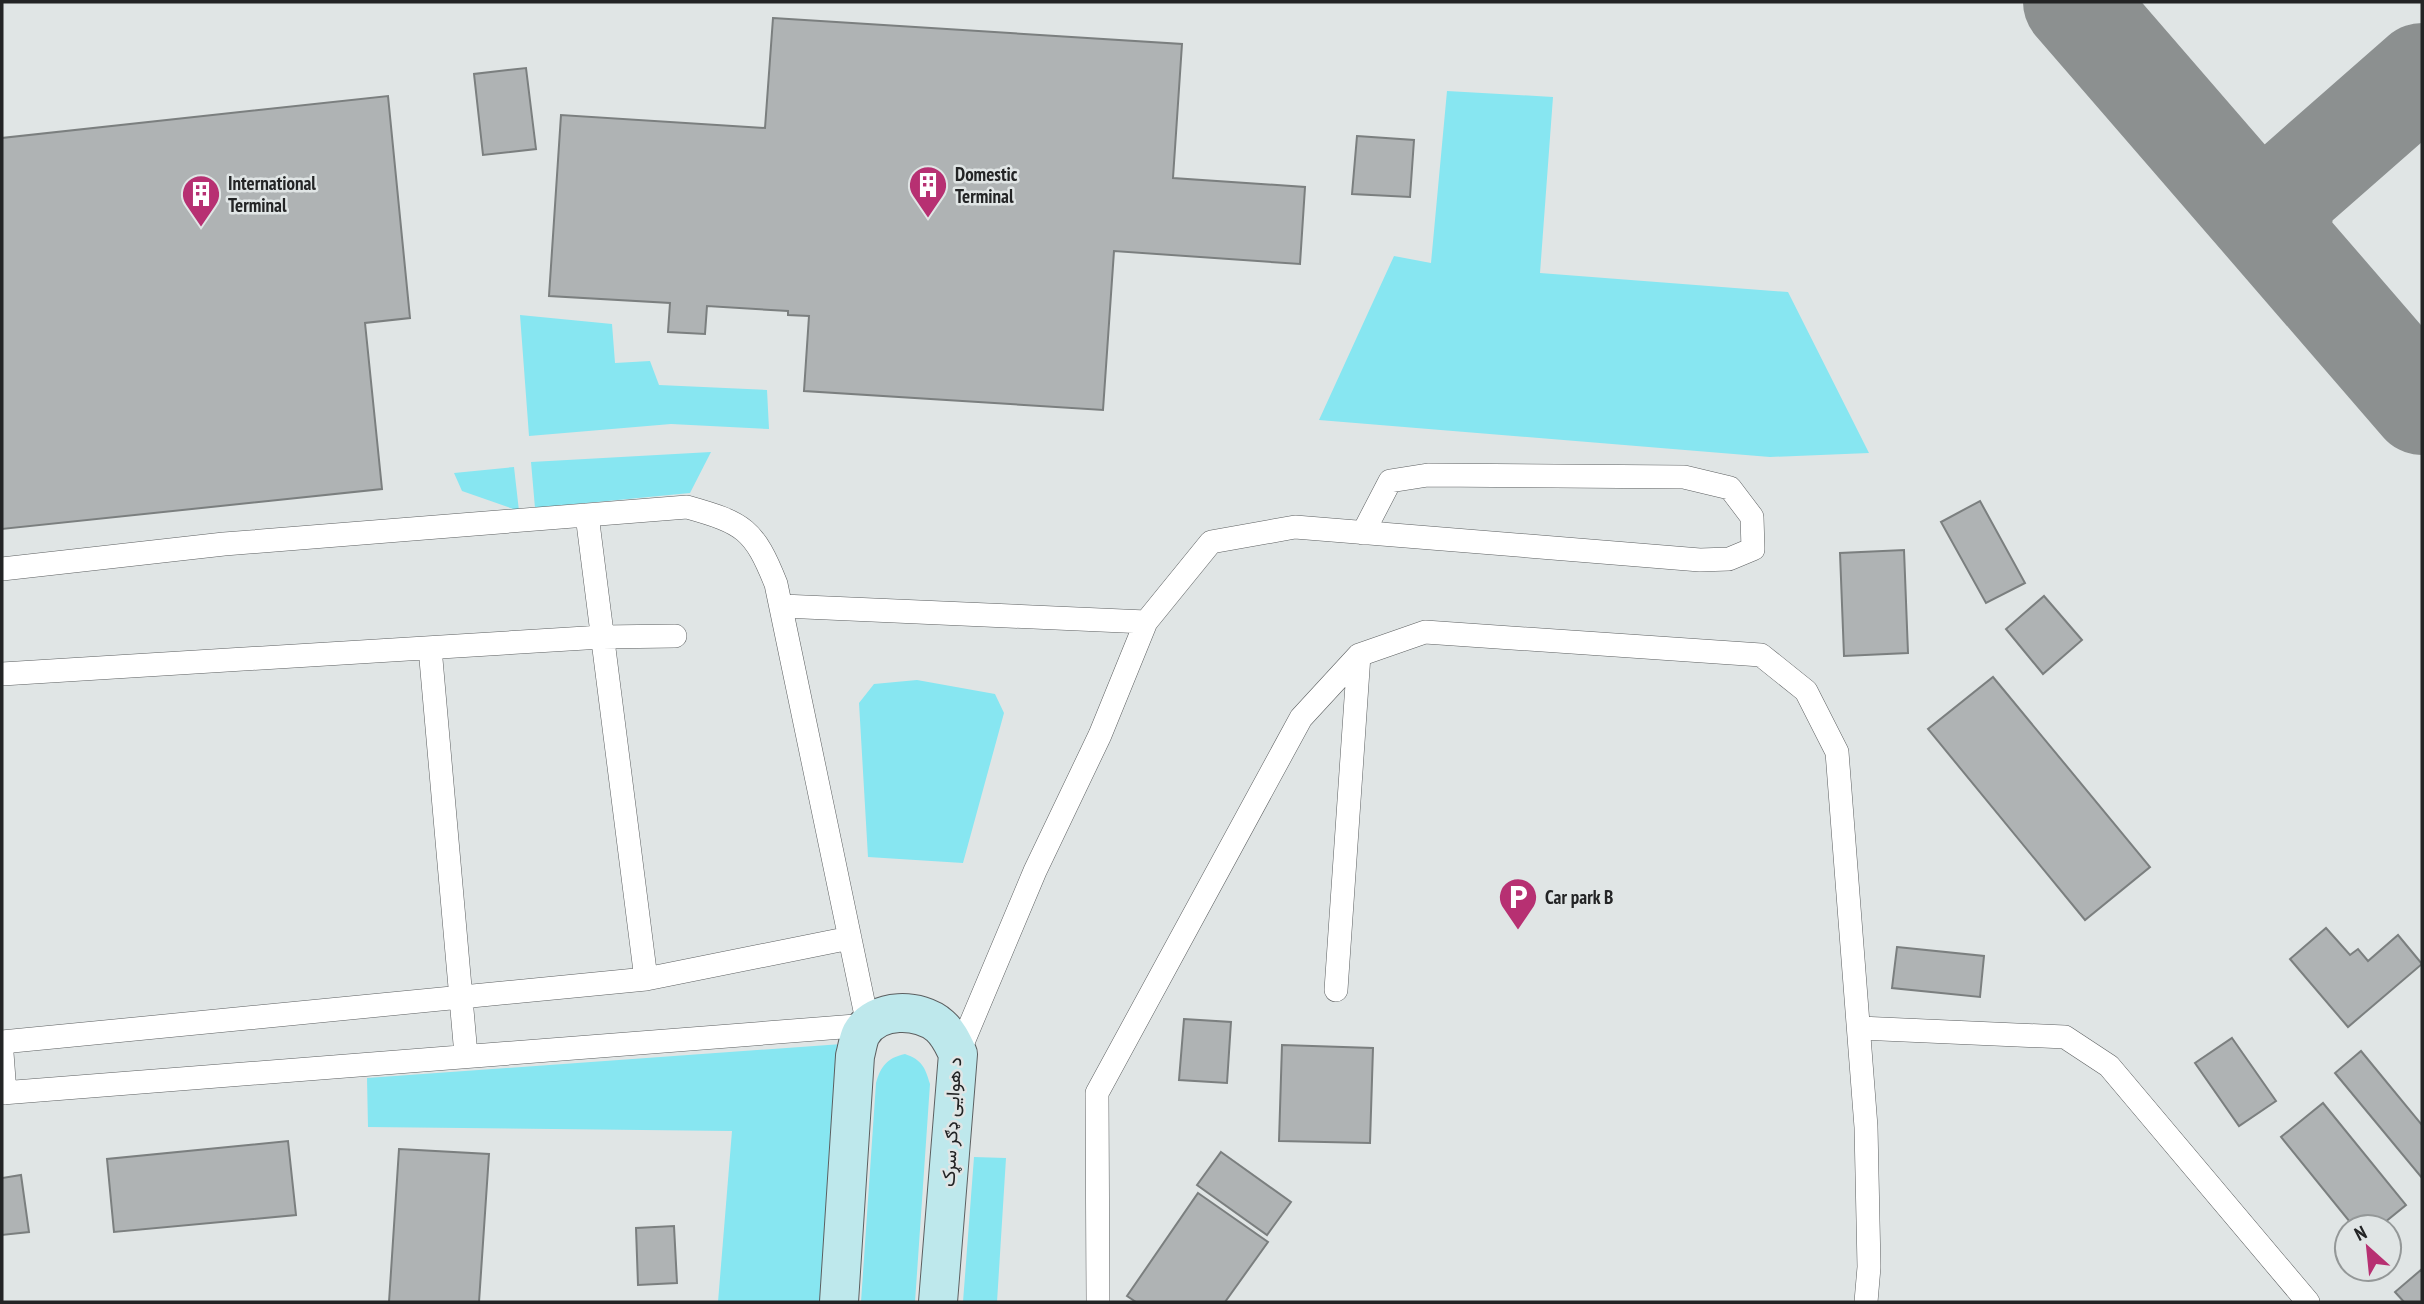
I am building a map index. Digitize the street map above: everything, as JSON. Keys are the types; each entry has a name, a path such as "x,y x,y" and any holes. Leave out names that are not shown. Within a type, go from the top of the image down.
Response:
{"main road":[{"name":"د هوایی ډګر سړک","path":"861,1041 889,1014 909,1013 925,1017 940,1026 951,1039 958,1054 939,1302"},
{"path":"839,1302 861,1041"}],"lane":[{"path":"958,1054 1035,872 1100,735 1146,622 1211,542 1295,527 1363,533 1700,561 1729,559 1753,549 1752,517 1730,488 1684,477 1416,477 1390,481 1363,533"},
{"path":"2,569 224,544 687,507 717,515 751,533 767,563 782,606 850,938 861,1041 466,1055 3,1093 2,1053"},
{"path":"587,515 646,979"},
{"path":"782,606 1146,622"},
{"path":"1098,1302 1097,1093 1301,718 1359,655 1425,632 1761,655 1806,691 1837,752 1866,1127 1869,1267 1866,1302"},
{"path":"2,674 602,637 675,636"},
{"path":"430,648 463,997 466,1055"},
{"path":"1336,990 1359,655"},
{"path":"2,1042 646,979 850,938"},
{"path":"1859,1028 2065,1037 2109,1066 2308,1302"}],"shaded area":[{"path":"1447,91 1553,97 1540,273 1788,292 1869,453 1770,457 1319,420 1394,256 1431,263"},
{"path":"520,315 612,324 615,363 650,361 659,385 767,390 769,429 671,424 529,436"},
{"path":"711,452 690,493 535,508 531,462"},
{"path":"514,467 519,511 462,491 454,473"},
{"path":"917,680 995,694 1004,713 963,863 868,857 859,703 874,684"},
{"path":"842,1044 828,1302 718,1302 732,1131 368,1127 367,1078"},
{"path":"905,1054 922,1065 930,1084 915,1302 861,1302 876,1083 886,1064"},
{"path":"974,1157 1006,1158 997,1302 963,1302"}],"building":[{"name":"Domestic Terminal","path":"773,18 1182,44 1173,178 1305,187 1300,264 1114,251 1103,410 804,391 809,316 788,315 788,311 707,306 705,334 668,332 670,303 549,296 561,115 765,128"},
{"path":"526,68 536,149 483,155 474,74"},
{"name":"International Terminal","path":"388,96 410,318 365,323 382,489 2,529 2,138"},
{"path":"1357,136 1414,140 1410,197 1352,194"},
{"path":"1980,501 2025,583 1986,603 1941,522"},
{"path":"1904,550 1908,653 1844,656 1840,553"},
{"path":"2044,596 2082,640 2043,674 2006,629"},
{"path":"1993,677 2150,867 2085,920 1928,729"},
{"path":"2326,928 2350,955 2358,949 2368,961 2398,935 2422,964 2348,1027 2290,959"},
{"path":"1897,947 1984,956 1980,997 1892,988"},
{"path":"1184,1019 1231,1022 1227,1083 1179,1080"},
{"path":"2232,1038 2276,1101 2239,1126 2195,1063"},
{"path":"1282,1045 1373,1048 1370,1143 1279,1141"},
{"path":"2361,1051 2422,1125 2422,1178 2335,1073"},
{"path":"2323,1103 2406,1205 2396,1213 2343,1213 2281,1137"},
{"path":"288,1141 296,1215 114,1232 107,1159"},
{"path":"399,1149 489,1154 479,1302 389,1302"},
{"path":"1221,1152 1291,1202 1267,1235 1197,1185"},
{"path":"21,1175 29,1232 2,1235 2,1178"},
{"path":"1198,1193 1268,1242 1225,1302 1136,1302 1127,1296"},
{"path":"674,1226 677,1283 638,1285 636,1228"},
{"path":"2422,1269 2422,1302 2404,1302 2395,1292"}],"taxiway":[{"path":"2074,2 2422,404"},
{"path":"2279,238 2283,206 2290,190 2422,74"}],"place":[{"name":"Domestic Terminal","path":"928,219"},
{"name":"International Terminal","path":"201,228"},
{"name":"Car park B","path":"1518,931"}]}
